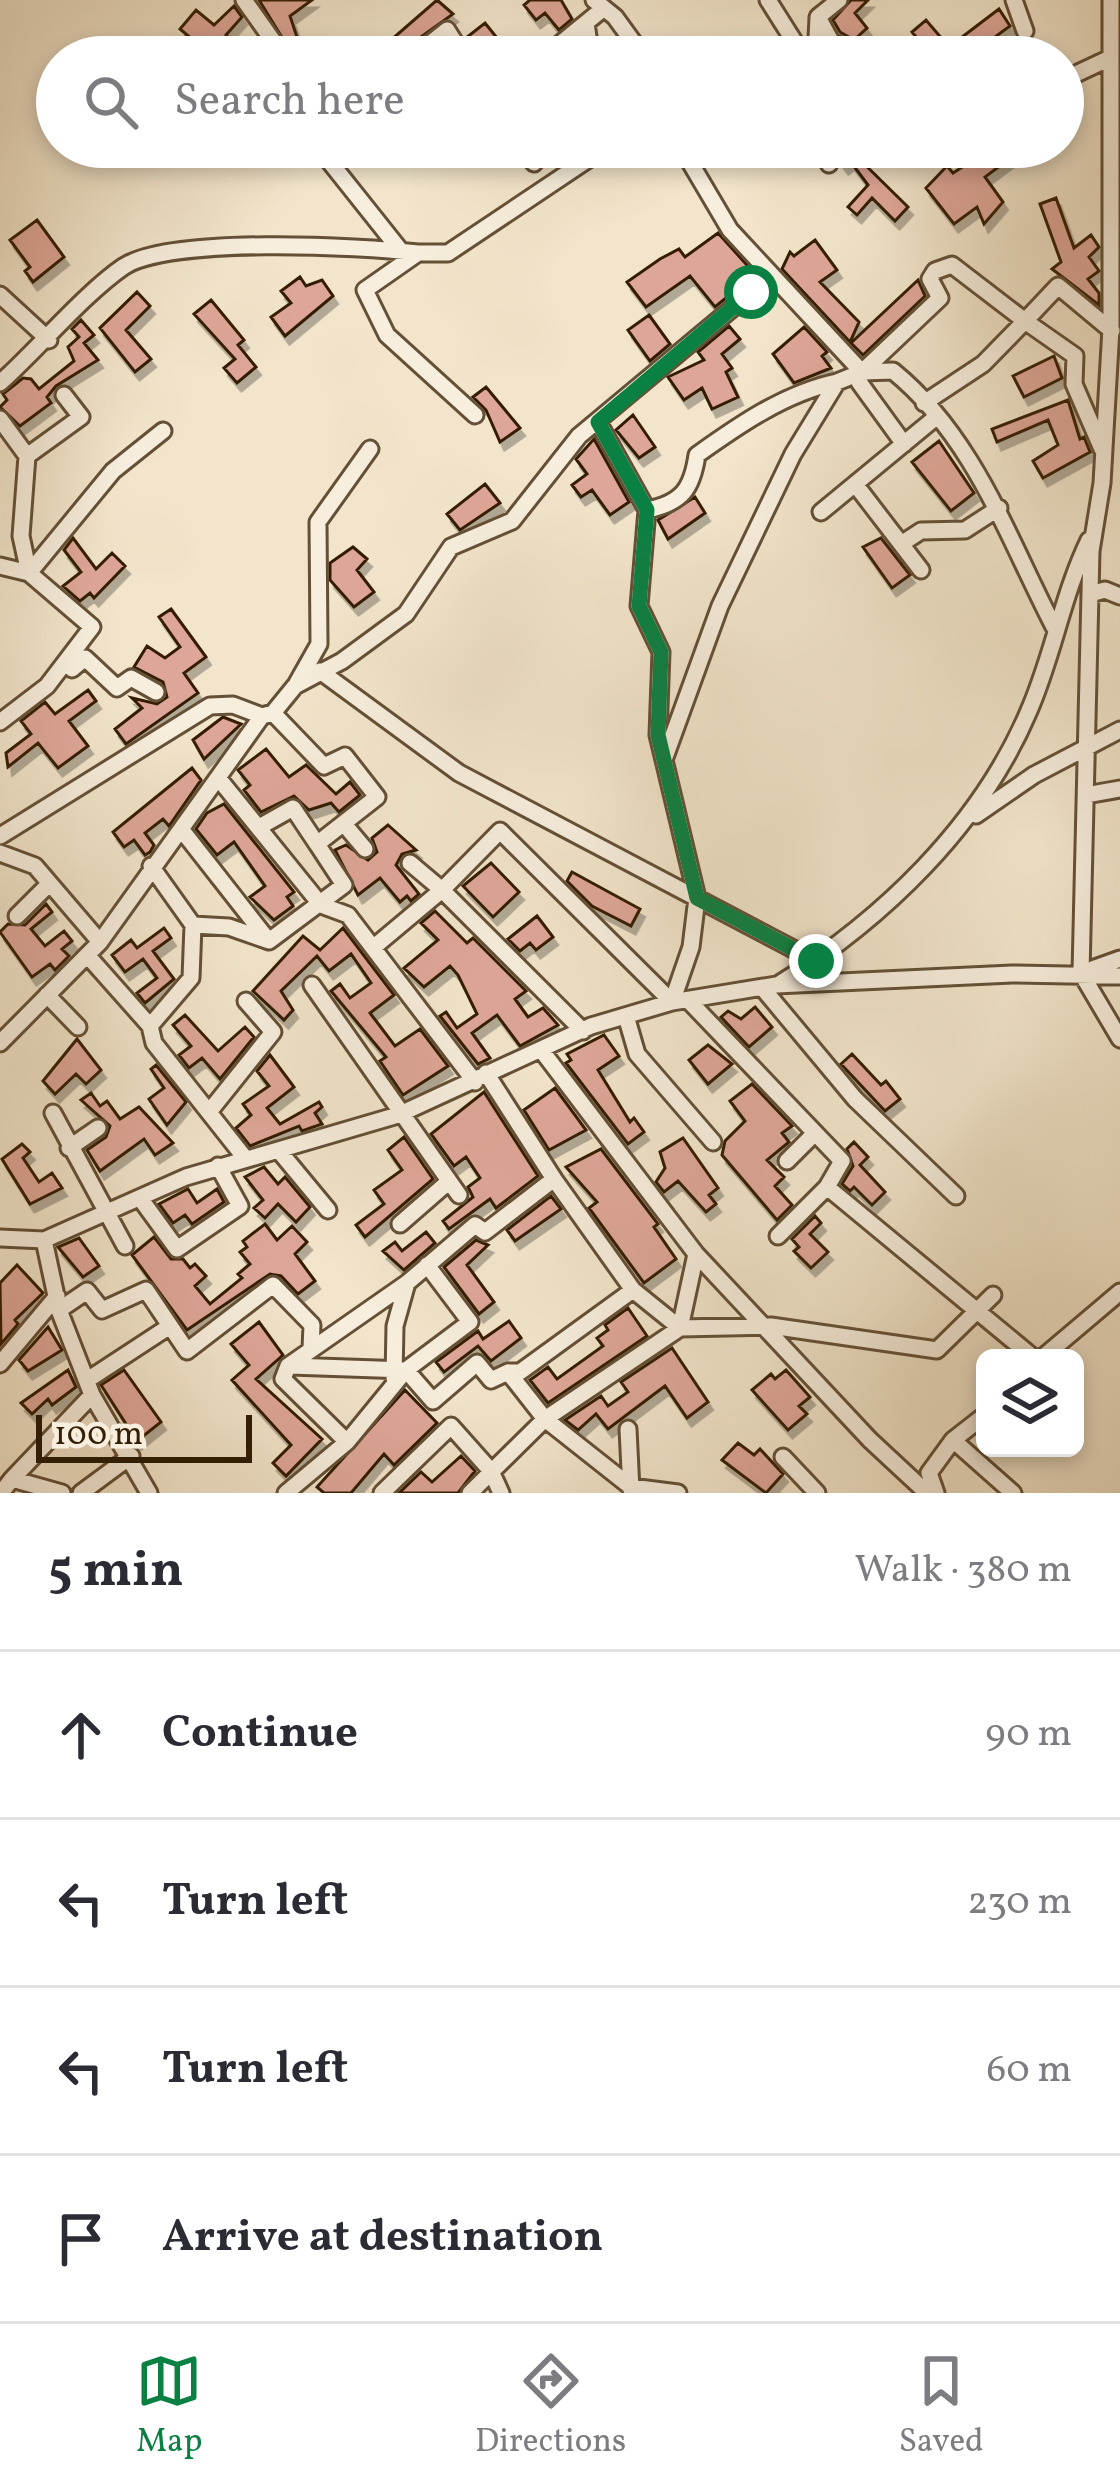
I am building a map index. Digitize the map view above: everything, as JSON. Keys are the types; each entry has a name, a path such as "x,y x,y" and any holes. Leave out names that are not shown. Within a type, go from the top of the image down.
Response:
{"street":[{"path":"244,0 270,36"},
{"path":"768,0 791,36"},
{"path":"817,36 818,17 839,0"},
{"path":"1014,0 1024,32"},
{"path":"570,36 599,4 626,36"},
{"path":"1114,5 1111,328 1090,594 1081,973 1120,1039"},
{"path":"818,17 828,36"},
{"path":"586,23 588,36"},
{"path":"1084,76 1114,70"},
{"path":"335,168 400,250"},
{"path":"0,382 125,265 209,247 340,243 448,253 575,168"},
{"path":"692,168 709,202 862,372"},
{"path":"418,253 365,290 387,335 475,415"},
{"path":"904,444 859,382 862,372 940,298 931,279 935,271 952,265 1075,356 1074,384 1104,452"},
{"path":"0,1043 94,948 268,714 296,686 406,614 451,547 512,521 566,451 771,276"},
{"path":"924,403 983,364 1058,286 1111,328 1120,350"},
{"path":"0,295 49,340"},
{"path":"647,510 670,505 685,494 692,484 697,455 783,400 862,372 893,371 954,434 999,508 1054,627"},
{"path":"663,763 720,606 776,482 837,382"},
{"path":"27,456 81,417 64,395"},
{"path":"821,512 934,418"},
{"path":"0,419 27,456 21,536 29,573"},
{"path":"598,422 647,510 639,606 664,668 658,735 697,898 680,1001"},
{"path":"29,573 113,471 163,431"},
{"path":"296,686 319,644 318,521 370,449"},
{"path":"855,484 920,570"},
{"path":"901,544 921,531 965,530 999,508"},
{"path":"969,820 1030,709 1054,627 1095,530"},
{"path":"0,566 29,573 92,627 70,661 38,695"},
{"path":"1090,594 1105,590 1120,596"},
{"path":"0,722 86,658 117,688 131,678 156,692"},
{"path":"320,671 460,773 816,961"},
{"path":"0,836 209,706 233,705 268,714 324,766 345,756 377,797 317,844"},
{"path":"770,988 816,961 969,820 1034,775 1120,730"},
{"path":"219,778 321,905 348,915 480,1077 633,1290 680,1328"},
{"path":"1086,795 1120,789"},
{"path":"261,826 293,808 344,885 268,941"},
{"path":"344,824 365,849"},
{"path":"182,829 268,941"},
{"path":"374,947 442,890 500,831 842,1161 827,1187 778,1235"},
{"path":"0,854 35,866 150,1026 154,1043 245,1158"},
{"path":"410,863 583,1031"},
{"path":"150,1026 191,978 193,925 151,866"},
{"path":"17,916 47,886"},
{"path":"193,925 230,927 268,941"},
{"path":"1081,973 1120,959"},
{"path":"0,1238 44,1240 218,1166 280,1152 398,1114 583,1031 680,1001 770,988 1081,973 1120,976"},
{"path":"312,985 453,1189 400,1224"},
{"path":"770,988 855,1099 956,1196"},
{"path":"47,995 78,1027"},
{"path":"208,1112 273,1033 246,1000"},
{"path":"626,1016 637,1054 713,1142"},
{"path":"542,1051 696,1254 931,1493"},
{"path":"53,1113 124,1246"},
{"path":"69,1148 98,1128"},
{"path":"787,1161 815,1132"},
{"path":"280,1152 328,1210"},
{"path":"140,1198 177,1249 240,1207 218,1166"},
{"path":"346,1442 283,1379 288,1366 407,1283 475,1225 484,1232 554,1179"},
{"path":"827,1187 1026,1349"},
{"path":"44,1240 58,1303 90,1387 149,1493"},
{"path":"680,1328 696,1254"},
{"path":"286,1493 304,1486 398,1376 470,1322 428,1265"},
{"path":"398,1376 394,1326 407,1283"},
{"path":"0,1364 58,1303 87,1291 102,1310 146,1291 187,1351 273,1285 312,1325 310,1348"},
{"path":"288,1366 363,1365 398,1376 433,1401 477,1363 490,1379 520,1372 633,1290"},
{"path":"1049,1349 1120,1292"},
{"path":"470,1493 544,1419 680,1328 766,1326 937,1351 993,1295"},
{"path":"6,1486 90,1387 170,1326"},
{"path":"508,1372 544,1419 631,1490"},
{"path":"931,1493 929,1473 953,1440 976,1422"},
{"path":"382,1493 451,1426 491,1472 501,1493"},
{"path":"628,1429 631,1490"},
{"path":"953,1440 1012,1493"},
{"path":"81,1493 131,1456"},
{"path":"783,1457 817,1493"},
{"path":"631,1490 652,1485 678,1493"},
{"path":"6,1486 62,1493"}],"building":[{"path":"259,0 312,0 290,16 297,36 281,36"},
{"path":"437,0 453,14 422,36 396,36"},
{"path":"530,0 561,0 572,19 559,30 545,13 536,20 524,5"},
{"path":"851,0 868,0 855,13 867,28 858,36 840,32 833,20"},
{"path":"234,6 242,17 227,36 188,36 180,29 196,10 214,25"},
{"path":"999,9 1010,26 996,36 963,36"},
{"path":"926,20 940,36 915,36 912,32"},
{"path":"485,23 496,36 469,36"},
{"path":"855,168 868,168 908,207 895,221 872,198 857,215 848,207 868,185"},
{"path":"945,168 953,173 961,168 997,168 985,177 1003,202 984,224 977,207 954,224 926,188"},
{"path":"1056,198 1074,248 1091,235 1099,247 1089,257 1099,271 1088,279 1099,293 1099,305 1052,269 1061,262 1040,204"},
{"path":"37,220 64,257 33,282 25,271 30,267 10,240"},
{"path":"718,233 755,274 715,307 690,276 646,307 627,282 679,249 685,257"},
{"path":"815,240 837,270 820,282 859,322 850,342 782,269 790,252 794,256"},
{"path":"300,277 306,286 322,280 333,296 285,336 271,317 291,303 281,291"},
{"path":"918,280 925,296 863,355 851,343"},
{"path":"137,292 150,306 126,330 151,359 135,372 100,328"},
{"path":"211,300 244,340 238,345 256,367 237,383 224,368 235,359 194,314"},
{"path":"649,315 670,344 650,361 628,330"},
{"path":"81,320 94,335 84,343 98,360 56,386 47,397 51,403 20,426 0,407 7,400 3,394 23,378 31,379 39,389 74,361 68,347 79,337 72,329"},
{"path":"729,326 740,339 722,354 732,368 726,372 738,397 712,409 702,388 684,400 668,377 704,360 698,352"},
{"path":"804,327 827,352 822,356 831,368 794,383 773,354"},
{"path":"1054,356 1062,378 1024,397 1013,376"},
{"path":"486,387 520,428 500,442 486,410 473,397"},
{"path":"1068,400 1080,439 1084,437 1090,452 1043,478 1033,461 1058,445 1048,420 997,442 992,429"},
{"path":"633,415 655,447 639,458 616,430"},
{"path":"594,439 629,502 610,515 592,490 581,497 572,485 587,474 576,459"},
{"path":"939,441 974,493 951,511 912,462"},
{"path":"485,484 500,503 460,530 447,514"},
{"path":"695,497 705,513 668,539 658,520"},
{"path":"73,538 96,569 112,553 125,566 94,598 90,593 80,601 63,586 81,572 64,550"},
{"path":"881,538 910,575 892,588 863,547"},
{"path":"353,547 367,559 357,570 374,592 354,607 330,580 330,563"},
{"path":"171,609 206,657 184,673 198,693 126,744 115,729 142,708 132,698 157,704 167,697 163,682 134,667 147,646 165,658 180,647 159,617"},
{"path":"88,690 96,701 69,721 88,746 58,768 38,743 8,767 6,753 31,734 21,721 45,702 55,714"},
{"path":"223,717 241,724 204,759 193,740"},
{"path":"266,749 289,777 306,765 336,794 350,782 360,795 339,812 331,803 309,810 294,796 261,812 244,790 250,785 238,770"},
{"path":"192,768 201,780 169,826 163,819 145,833 154,845 150,852 145,855 134,840 124,847 113,832"},
{"path":"224,804 294,892 287,897 293,906 274,920 250,897 265,886 234,842 217,855 196,829 207,813"},
{"path":"388,825 416,850 402,854 396,865 419,894 411,901 407,896 400,902 380,878 358,895 335,850 346,845 368,860 377,852 372,838"},
{"path":"491,863 519,892 493,917 463,886"},
{"path":"572,872 640,909 631,926 592,906 567,881"},
{"path":"46,904 52,912 31,929 45,946 64,931 72,941 62,949 69,956 55,970 50,964 32,977 0,932 8,924 25,925"},
{"path":"435,911 467,943 473,938 526,991 515,999 528,1017 543,1008 558,1025 520,1046 497,1015 472,1033 490,1058 478,1064 440,1016 446,1012 457,1028 477,1014 458,975 450,966 424,987 404,968 438,940 421,923"},
{"path":"537,916 553,937 536,950 530,943 520,951 508,939"},
{"path":"164,928 171,938 153,951 174,979 145,1003 137,993 157,978 143,959 125,972 112,955 131,940 137,948"},
{"path":"343,928 394,995 370,1013 395,1046 420,1029 448,1066 403,1095 380,1061 386,1057 331,991 340,984 350,998 371,983 351,954 329,971 317,956 281,991 293,1010 284,1020 253,991 303,936 320,950"},
{"path":"755,1007 772,1027 749,1047 721,1017 728,1011 741,1019"},
{"path":"185,1015 218,1051 245,1027 254,1037 220,1079 202,1058 189,1068 179,1055 191,1046 173,1025"},
{"path":"604,1035 619,1056 598,1070 630,1122 634,1118 644,1132 628,1144 566,1063 571,1060 567,1054"},
{"path":"77,1039 101,1070 86,1084 76,1074 55,1094 43,1081"},
{"path":"708,1045 732,1064 708,1084 689,1060"},
{"path":"852,1054 900,1099 885,1111 841,1064"},
{"path":"270,1055 294,1087 267,1108 280,1124 319,1102 322,1107 315,1113 322,1124 302,1131 299,1126 250,1146 236,1128 251,1115 243,1104 269,1086 257,1071"},
{"path":"156,1065 186,1102 167,1125 149,1099 164,1088 151,1069"},
{"path":"752,1084 792,1126 782,1133 789,1142 767,1160 784,1177 775,1186 792,1205 777,1220 722,1155 725,1141 745,1121 730,1101"},
{"path":"555,1088 586,1130 549,1150 524,1110"},
{"path":"484,1092 538,1176 496,1208 490,1199 449,1229 443,1221 473,1197 468,1187 480,1178 466,1157 454,1166 431,1134"},
{"path":"91,1093 100,1106 107,1101 120,1119 139,1107 173,1143 155,1155 144,1139 100,1171 87,1150 106,1137 110,1126 81,1100"},
{"path":"404,1137 433,1179 365,1237 356,1225 384,1204 374,1190 402,1170 388,1150"},
{"path":"683,1138 718,1188 709,1195 716,1204 706,1212 678,1181 664,1192 656,1182 665,1168 660,1152"},
{"path":"854,1142 868,1157 860,1165 885,1192 872,1205 854,1187 850,1191 842,1184 853,1166 847,1149"},
{"path":"22,1144 30,1152 23,1158 39,1182 52,1173 62,1188 30,1204 2,1159"},
{"path":"601,1149 658,1224 654,1227 676,1259 644,1283 589,1208 597,1202 566,1167"},
{"path":"264,1167 278,1184 285,1177 310,1207 296,1222 278,1204 265,1218 254,1208 263,1200 245,1177"},
{"path":"188,1189 197,1203 217,1189 224,1202 192,1224 185,1215 173,1223 159,1204"},
{"path":"551,1196 561,1209 515,1241 507,1230"},
{"path":"815,1216 821,1223 810,1234 828,1252 811,1268 794,1251 799,1247 792,1239"},
{"path":"265,1224 277,1240 292,1226 307,1242 295,1254 315,1281 298,1294 281,1276 270,1274 187,1330 132,1255 154,1237 171,1259 183,1259 190,1268 195,1264 206,1276 195,1286 210,1304 242,1278 238,1274 250,1264 240,1252 247,1247 243,1241"},
{"path":"426,1232 435,1243 404,1270 383,1251 395,1242 402,1251"},
{"path":"79,1238 99,1266 83,1277 58,1247"},
{"path":"476,1240 488,1245 467,1265 494,1302 479,1314 444,1267"},
{"path":"17,1265 43,1293 15,1320 18,1324 1,1344 0,1283"},
{"path":"628,1308 647,1336 548,1403 530,1380 548,1367 557,1379 603,1346 597,1338 608,1330 605,1325"},
{"path":"509,1321 521,1338 491,1361 478,1346 444,1372 436,1362 478,1331 483,1339"},
{"path":"259,1322 283,1355 256,1379 322,1439 286,1476 273,1463 291,1445 232,1380 249,1365 231,1344"},
{"path":"48,1327 62,1350 28,1371 19,1360"},
{"path":"672,1348 708,1402 687,1418 665,1386 608,1429 596,1414 578,1430 565,1420 601,1396 608,1406 628,1392 621,1382"},
{"path":"68,1370 76,1387 52,1405 48,1399 32,1414 21,1403"},
{"path":"124,1370 161,1422 137,1441 101,1385"},
{"path":"786,1370 810,1397 799,1406 807,1414 788,1430 752,1390 771,1374 775,1379"},
{"path":"405,1390 437,1423 394,1465 384,1454 351,1493 324,1493 317,1487"},
{"path":"738,1443 754,1455 760,1449 783,1474 766,1493 722,1460"},
{"path":"461,1456 475,1471 458,1493 399,1493 421,1472 432,1482"}],"route":[{"path":"751,292 598,422 647,510 639,606 661,652 658,735 681,850 697,898 816,961"}]}
